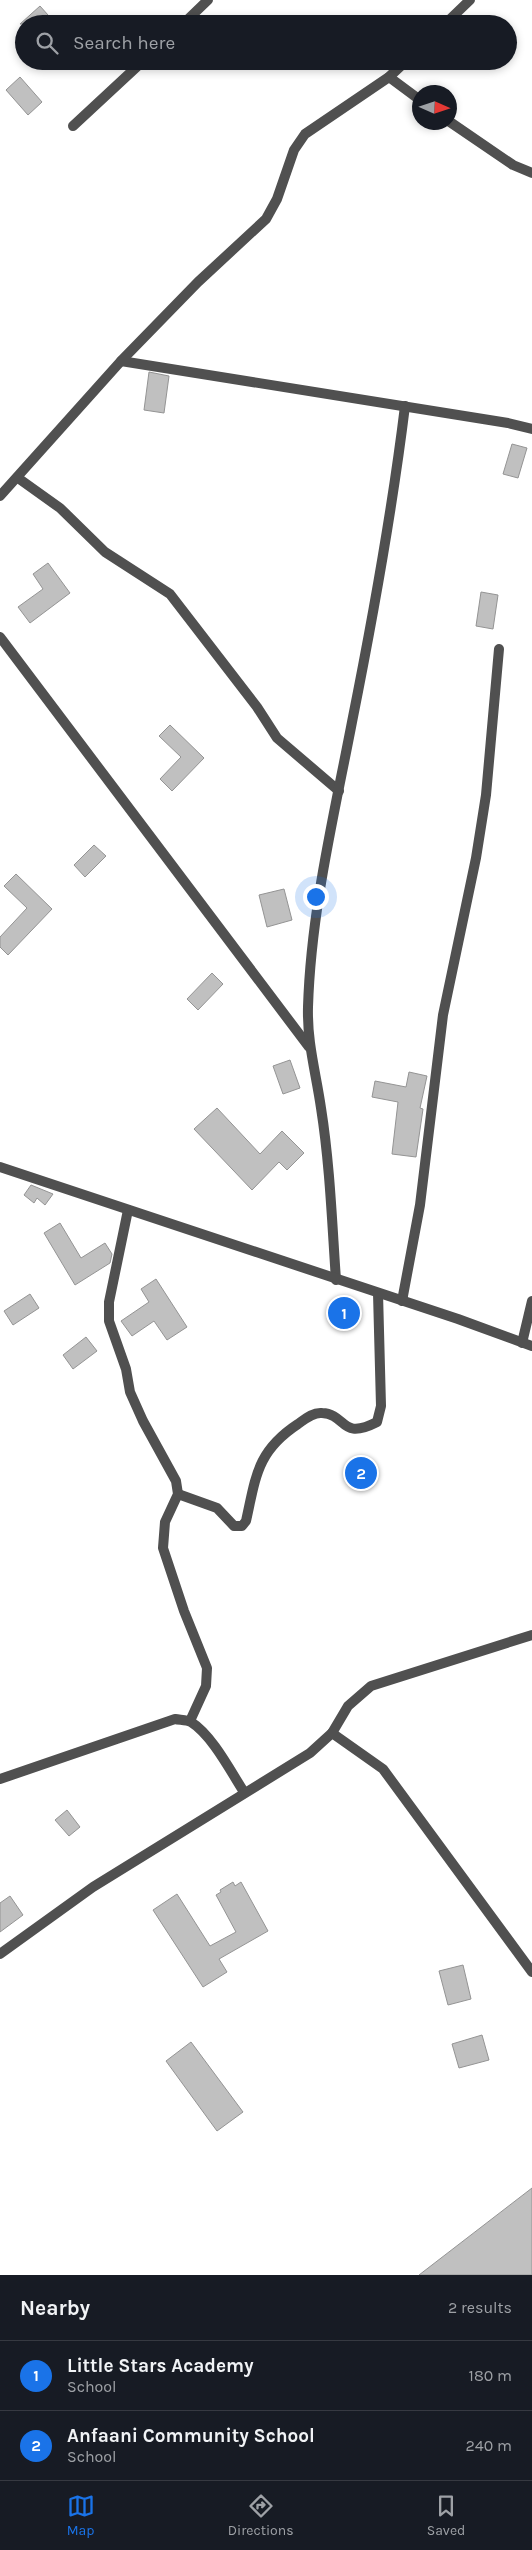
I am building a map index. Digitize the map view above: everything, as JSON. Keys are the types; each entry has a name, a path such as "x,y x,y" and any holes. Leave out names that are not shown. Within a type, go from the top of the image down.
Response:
{"street":[{"path":"192,15 208,0"},
{"path":"454,15 470,0"},
{"path":"73,126 133,70"},
{"path":"0,496 121,361 198,282 266,219 277,199 294,150 304,134 389,77 396,70"},
{"path":"389,77 412,94"},
{"path":"457,127 513,165 532,173"},
{"path":"121,361 508,423 532,429"},
{"path":"336,1280 321,1107 309,1047 308,1008 312,942 338,791 396,483 405,406"},
{"path":"18,478 60,508 105,552 170,594 257,706 277,738 338,791"},
{"path":"0,637 309,1047"},
{"path":"402,1301 420,1205 443,1016 474,867 486,795 499,649"},
{"path":"0,1167 532,1346"},
{"path":"128,1210 109,1302 109,1321 126,1369 130,1392 143,1421 176,1481 178,1494 165,1522 163,1548 184,1611 207,1668 206,1686 190,1722"},
{"path":"178,1494 217,1508 234,1526 242,1526 246,1521 256,1476 267,1450 280,1435 312,1414 321,1412 329,1414 350,1429 364,1428 377,1422 382,1406 378,1293"},
{"path":"522,1343 532,1300"},
{"path":"0,1954 92,1887 244,1792 310,1754 332,1733 348,1706 371,1686 532,1635"},
{"path":"0,1779 175,1719 190,1722 215,1747 244,1792"},
{"path":"332,1733 383,1769 532,1972"}],"building":[{"path":"40,6 48,15 30,15"},
{"path":"20,77 42,102 28,115 6,90"},
{"path":"149,372 169,376 164,413 144,410"},
{"path":"512,444 527,448 518,478 503,474"},
{"path":"48,563 70,593 30,623 18,607 43,589 33,574"},
{"path":"481,592 498,595 493,629 476,626"},
{"path":"170,725 204,758 172,791 160,779 181,757 159,736"},
{"path":"94,845 106,856 85,877 74,865"},
{"path":"16,874 52,909 8,955 0,947 0,937 27,908 4,886"},
{"path":"284,889 292,920 267,927 259,895"},
{"path":"212,973 223,984 198,1010 187,999"},
{"path":"290,1060 300,1088 283,1094 273,1066"},
{"path":"409,1072 427,1076 420,1108 423,1109 416,1157 392,1154 398,1102 372,1097 375,1081 406,1087"},
{"path":"217,1108 260,1154 282,1131 304,1153 287,1170 279,1162 252,1190 194,1129"},
{"path":"31,1185 53,1194 45,1205 37,1198 34,1203 24,1195"},
{"path":"60,1223 81,1258 105,1243 112,1254 110,1263 75,1285 44,1233"},
{"path":"156,1279 187,1327 167,1340 154,1321 132,1336 121,1321 149,1302 141,1289"},
{"path":"30,1294 39,1308 13,1325 4,1311"},
{"path":"86,1337 97,1351 73,1369 63,1355"},
{"path":"67,1810 80,1827 69,1836 55,1820"},
{"path":"233,1882 235,1886 241,1882 268,1931 219,1959 227,1972 203,1987 153,1910 177,1894 210,1946 236,1932 216,1895 221,1892 220,1890"},
{"path":"10,1896 23,1915 0,1932 0,1903"},
{"path":"463,1965 471,1999 448,2005 439,1971"},
{"path":"482,2035 489,2060 459,2068 452,2044"},
{"path":"191,2042 243,2112 217,2131 166,2061"},
{"path":"532,2188 532,2275 419,2275"}],"place":[{"name":"Little Stars Academy","path":"344,1313"},
{"name":"Anfaani Community School","path":"361,1473"}]}
